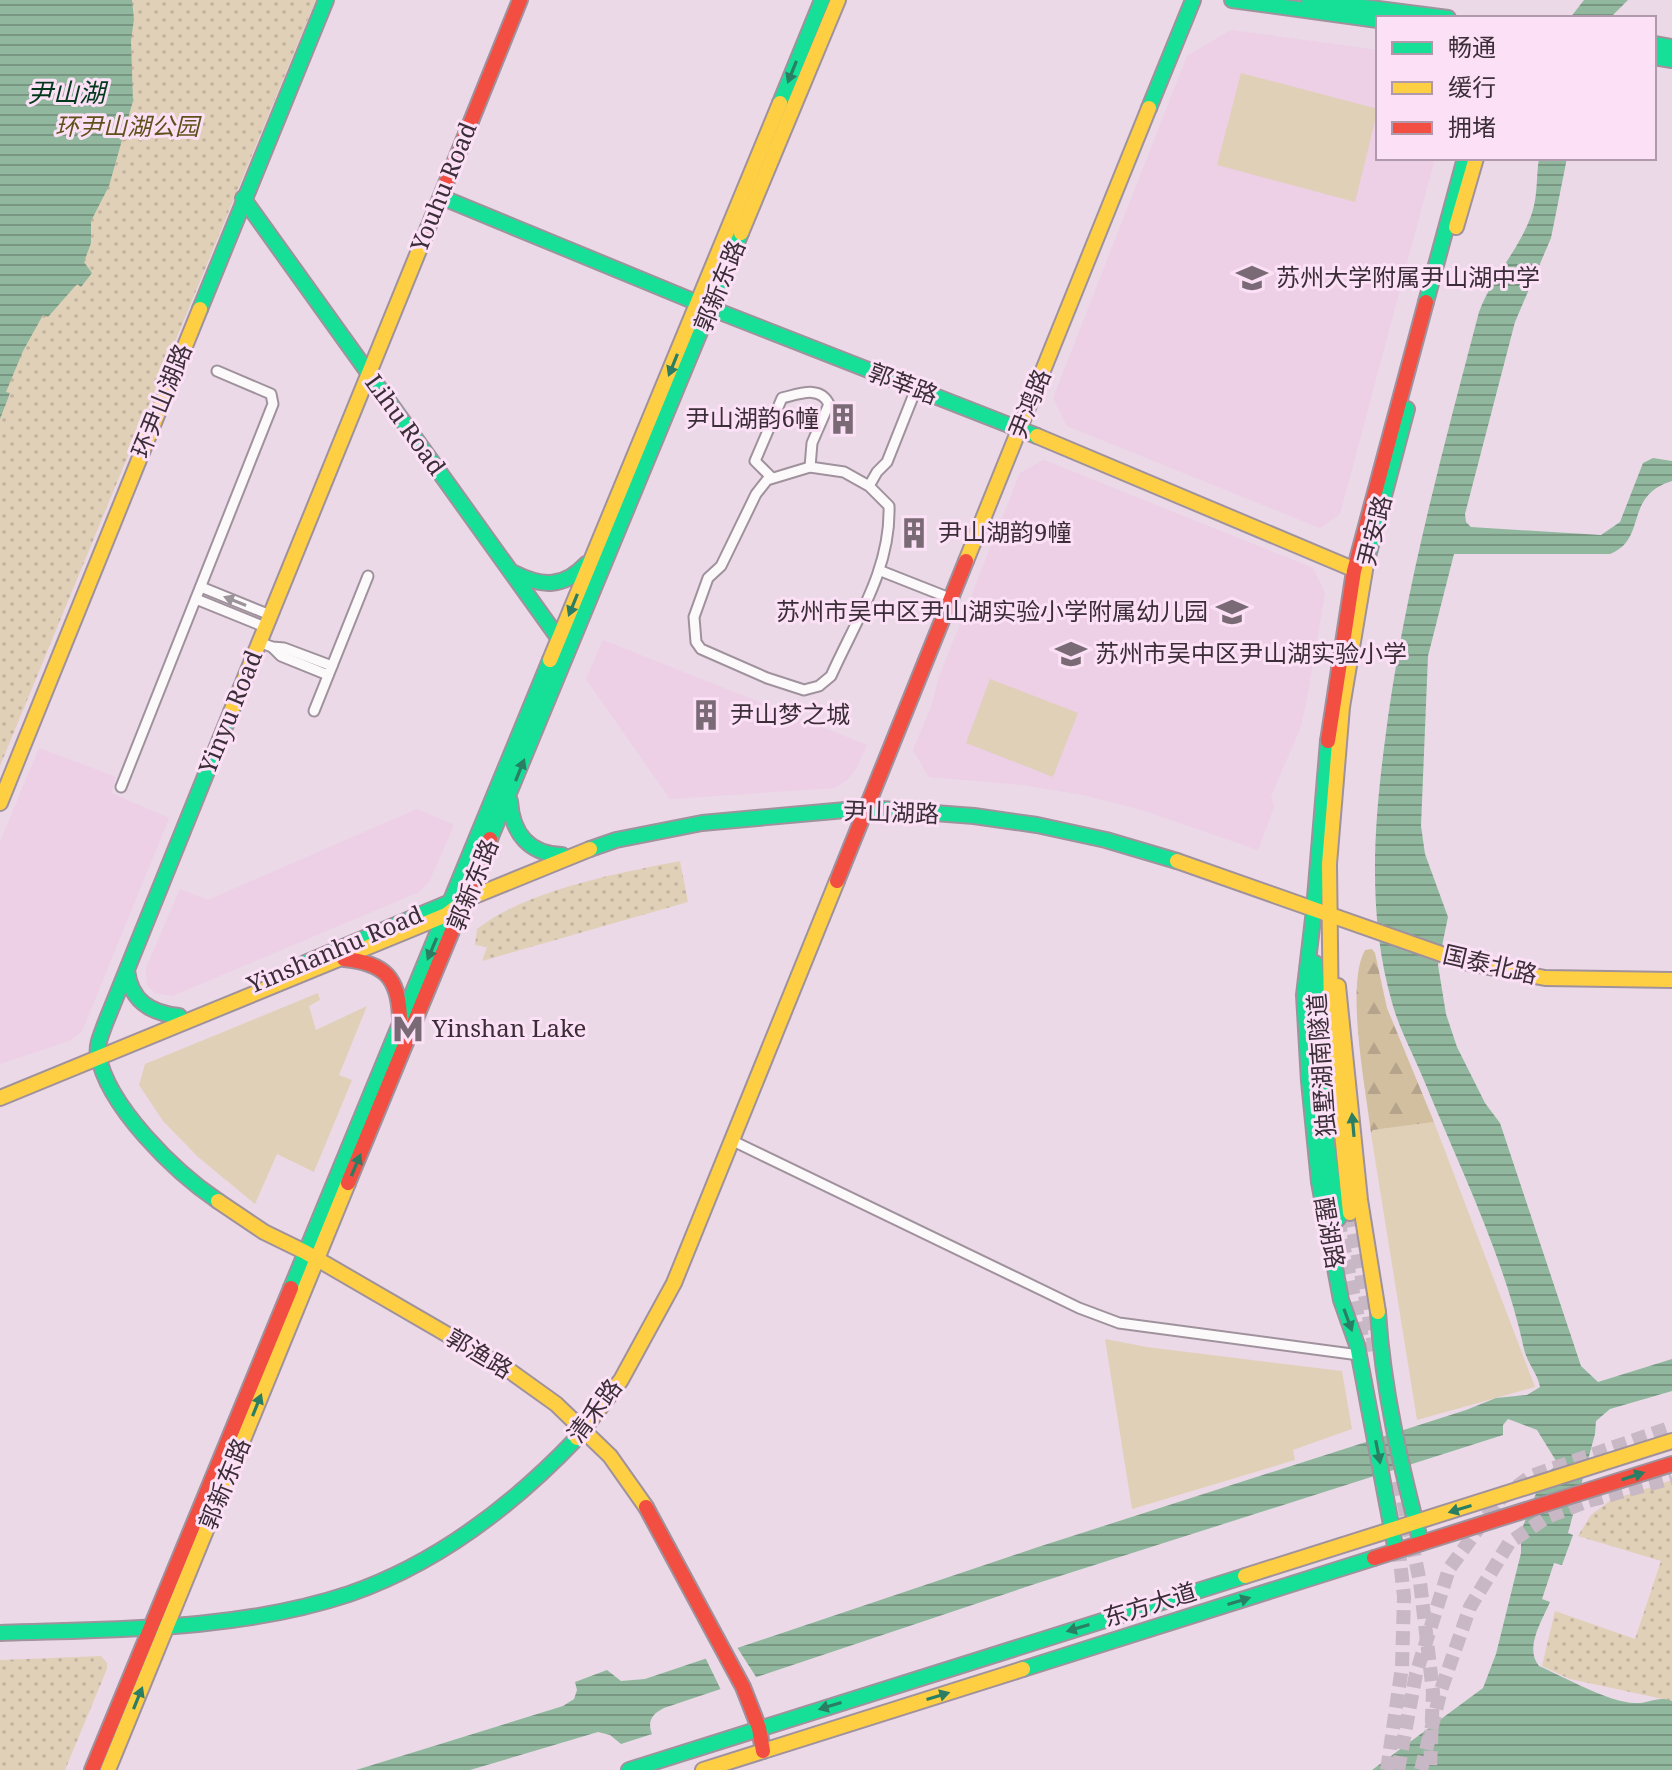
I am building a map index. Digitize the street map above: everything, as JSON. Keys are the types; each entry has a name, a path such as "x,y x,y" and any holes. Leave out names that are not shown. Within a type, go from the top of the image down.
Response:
{"main road":[{"name":"环尹山湖路","path":"0,803 243,198 326,0"},
{"name":"Youhu Road","path":"368,373 520,0"},
{"name":"郭新东路","path":"92,1770 460,900 704,305 822,0"},
{"name":"郭新东路","path":"460,900 510,796 595,553 838,0"},
{"name":"尹鸿路","path":"868,808 1193,0"},
{"path":"1232,0 1376,20"},
{"path":"1309,0 1433,16"},
{"name":"尹安路","path":"1321,912 1322,789 1359,572 1464,160"},
{"name":"尹安路","path":"1359,572 1475,160"},
{"name":"郭莘路","path":"441,197 704,305 1020,429 1359,572"},
{"name":"Lihu Road","path":"243,198 510,571 566,642"},
{"name":"Yinyu Road","path":"97,1055 127,971 265,645 268,621 368,373"},
{"path":"510,571 531,582 555,585 574,578 595,553"},
{"path":"510,796 511,822 522,840 541,853 571,855"},
{"name":"尹山湖路","path":"460,900 616,840 702,823 868,808 974,816 1037,825 1106,840 1194,866 1321,912"},
{"name":"清禾路","path":"0,1633 167,1627 274,1613 317,1603 361,1589 435,1553 489,1517 556,1459 584,1431 642,1347 674,1283 868,808"},
{"name":"Yinshanhu Road","path":"0,1089 97,1055 340,959 446,915 460,900"},
{"name":"Yinshanhu Road","path":"0,1098 179,1016 460,900"},
{"name":"国泰北路","path":"1321,912 1464,962 1545,978 1672,980"},
{"name":"独墅湖南隧道","path":"1321,912 1317,1005 1324,1118 1344,1216"},
{"name":"醒湖路","path":"1321,912 1304,995 1319,1182 1341,1300 1359,1355 1396,1551"},
{"name":"醒湖路","path":"1321,912 1345,1031 1360,1200 1377,1293 1381,1363 1421,1543"},
{"name":"郭新东路","path":"108,1770 446,915"},
{"path":"340,959 369,962 389,976 399,997 400,1026"},
{"path":"127,971 128,988 142,1006 162,1016 179,1016"},
{"name":"郭渔路","path":"97,1055 109,1086 126,1114 199,1188 235,1214 510,1371 556,1404 610,1456 646,1506 743,1687 759,1728 763,1751"},
{"name":"东方大道","path":"629,1770 1672,1441"},
{"name":"东方大道","path":"703,1770 1672,1464"}],"street":[{"path":"121,787 273,404 271,394 217,371"},
{"path":"869,486 887,462 916,389"},
{"path":"771,477 755,461 782,398 816,392 825,397 829,404 812,443 810,467"},
{"path":"810,467 844,472 869,486 889,506 890,526 881,571 831,676 819,686 804,690 767,678 701,649 696,642 694,617 708,578 721,566 756,494 771,477 810,467"},
{"path":"881,571 952,599"},
{"path":"314,711 368,576"},
{"path":"201,587 268,621"},
{"path":"196,599 268,621"},
{"path":"265,645 281,656 330,671"},
{"path":"731,1140 1079,1308 1119,1323 1359,1355"}],"shaded area":[{"name":"苏州大学附属尹山湖中学","path":"1231,30 1376,50 1376,160 1434,160 1340,514 1320,528 1067,426 1053,398 1187,56"},
{"name":"苏州市吴中区尹山湖实验小学","path":"1044,460 1313,568 1325,593 1307,698 1300,729 1271,796 1274,807 1258,850 1145,811 1084,795 1023,785 929,777 913,750 1020,473"},
{"name":"尹山梦之城","path":"603,640 867,745 856,769 835,788 670,799 586,679"},
{"path":"39,748 116,777 111,793 169,818 82,1031 69,1041 0,1064 0,842"},
{"path":"417,809 454,825 429,882 419,892 172,996 155,993 147,985 146,968 180,889 208,900"}],"green space":[{"name":"环尹山湖公园","path":"0,0 316,0 0,766"},
{"path":"1241,73 1376,108 1355,202 1217,165"},
{"path":"990,679 1078,713 1053,777 966,743"},
{"path":"680,861 688,902 482,961 487,947 475,945 477,929 498,915 574,885"},
{"path":"1372,949 1387,1008 1434,1122 1373,1130 1371,1133 1359,1038 1357,987 1359,966 1365,950"},
{"path":"318,993 320,1000 309,1006 316,1030 367,1006 339,1075 352,1080 314,1172 277,1154 255,1204 198,1157 163,1121 139,1085 145,1064"},
{"path":"1434,1122 1535,1387 1417,1420 1371,1134 1373,1130"},
{"path":"1105,1339 1342,1371 1352,1429 1293,1450 1295,1460 1132,1509"},
{"path":"1672,1480 1672,1701 1570,1679 1542,1666 1555,1611 1635,1639 1661,1561 1578,1536 1591,1515 1611,1500"},
{"path":"101,1656 107,1663 107,1669 65,1770 0,1770 0,1660"}],"water":[{"name":"尹山湖","path":"0,0 132,0 134,19 131,41 133,101 109,186 91,221 91,243 84,262 92,273 81,287 77,284 48,317 43,315 23,351 6,392 10,393 0,419"},
{"path":"1584,0 1628,0 1612,16 1572,16"},
{"path":"1539,160 1567,160 1551,238 1515,322 1465,514 1466,522 1471,527 1601,535 1620,522 1643,463 1653,458 1672,461 1672,481 1647,497 1629,538 1610,554 1454,554 1428,656 1421,826 1425,854 1448,917 1438,965 1446,1014 1457,1047 1485,1103 1500,1123 1581,1366 1598,1382 1672,1359 1672,1391 1610,1409 1596,1421 1568,1533 1573,1535 1562,1565 1554,1563 1542,1599 1550,1602 1536,1634 1533,1651 1539,1666 1613,1699 1635,1703 1662,1699 1672,1701 1672,1770 1372,1770 1483,1688 1496,1654 1521,1553 1521,1531 1543,1476 1558,1464 1537,1430 1508,1419 1503,1425 1503,1435 1038,1583 664,1708 652,1718 652,1734 621,1744 610,1735 598,1732 470,1770 356,1770 563,1706 574,1699 577,1690 575,1682 607,1670 621,1681 645,1679 1038,1547 1496,1398 1527,1395 1540,1387 1525,1354 1493,1246 1396,1015 1380,942 1375,877 1377,813 1384,748 1401,637 1424,528 1479,312 1527,226 1535,199"}],"pier":[{"path":"735,1644 758,1680 721,1690 704,1655"}],"tunnel":[{"path":"1350,1213 1376,1355"},
{"path":"1338,1219 1365,1352"},
{"path":"1398,1770 1416,1674 1449,1569 1499,1500 1531,1476 1672,1427"},
{"path":"1421,1770 1441,1690 1470,1607 1509,1543 1547,1517 1588,1501 1672,1478"},
{"path":"1399,1481 1420,1582 1433,1692 1430,1770"},
{"path":"1387,1770 1402,1667 1404,1597 1398,1542"}],"traffic: fast":[{"path":"200,309 326,0"},
{"path":"780,103 822,0"},
{"path":"1149,108 1193,0"},
{"path":"1232,0 1376,20"},
{"path":"1309,0 1433,16"},
{"path":"1656,44 1672,47"},
{"path":"1656,57 1672,60"},
{"path":"1426,302 1464,160"},
{"path":"441,197 710,308 1037,436"},
{"path":"243,198 559,639 564,641"},
{"path":"490,839 741,233"},
{"path":"1366,564 1407,409"},
{"path":"514,573 534,581 552,583 569,578 586,564"},
{"path":"291,1288 550,660"},
{"path":"218,1201 182,1173 129,1116 104,1074 98,1050 105,1024 231,712"},
{"path":"1328,741 1304,995 1309,1081 1319,1182 1341,1300 1357,1345 1396,1551"},
{"path":"510,801 514,823 524,840 540,851 562,855"},
{"path":"590,849 616,840 702,823 868,808 974,816 1037,825 1106,840 1177,861"},
{"path":"305,963 455,900"},
{"path":"1315,963 1325,1131 1338,1219"},
{"path":"127,971 133,990 144,1004 159,1012 179,1016"},
{"path":"1378,1312 1394,1429 1421,1543"},
{"path":"0,1633 132,1629 220,1622 307,1606 349,1594 412,1566 472,1530 527,1486 577,1438"},
{"path":"1023,1669 1374,1558"},
{"path":"629,1770 1245,1576"}],"traffic: slow":[{"path":"741,233 838,0"},
{"path":"550,660 780,103"},
{"path":"966,561 1149,108"},
{"path":"1456,227 1475,160"},
{"path":"231,712 428,228"},
{"path":"0,803 200,309"},
{"path":"1037,436 1360,572"},
{"path":"1350,1213 1331,1023 1329,864 1342,707 1366,564"},
{"path":"0,1098 446,915 467,899 590,849"},
{"path":"1177,861 1464,962 1545,978 1672,980"},
{"path":"577,1438 621,1380 674,1283 837,881"},
{"path":"1338,986 1360,1200 1378,1312"},
{"path":"108,1770 348,1183"},
{"path":"218,1201 264,1232 305,1252 510,1371 556,1404 610,1456 646,1507"},
{"path":"1245,1576 1672,1441"},
{"path":"703,1770 1023,1669"}],"traffic: jam":[{"path":"428,228 520,0"},
{"path":"1328,741 1354,571 1426,302"},
{"path":"837,881 966,561"},
{"path":"348,1183 490,839"},
{"path":"344,959 370,964 387,975 397,993 400,1019"},
{"path":"92,1770 291,1288"},
{"path":"1374,1558 1672,1464"},
{"path":"646,1507 743,1687 759,1728 763,1751"}],"place":[{"name":"苏州大学附属尹山湖中学","path":"1252,278"},
{"name":"尹山湖韵6幢","path":"843,419"},
{"name":"尹山湖韵9幢","path":"914,533"},
{"name":"苏州市吴中区尹山湖实验小学附属幼儿园","path":"1232,612"},
{"name":"苏州市吴中区尹山湖实验小学","path":"1071,654"},
{"name":"尹山梦之城","path":"706,715"},
{"name":"Yinshan Lake","path":"408,1029"}]}
